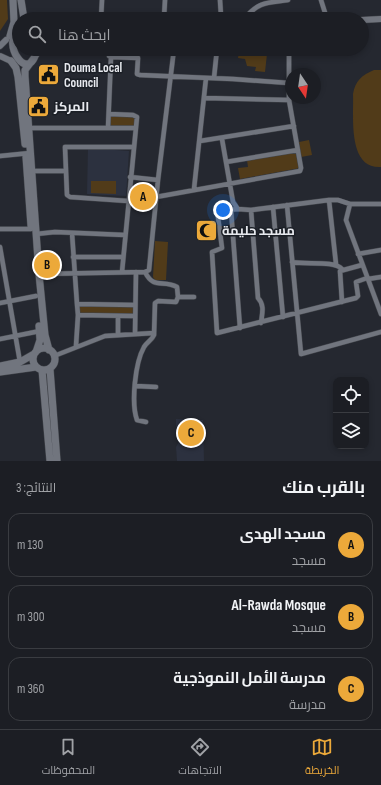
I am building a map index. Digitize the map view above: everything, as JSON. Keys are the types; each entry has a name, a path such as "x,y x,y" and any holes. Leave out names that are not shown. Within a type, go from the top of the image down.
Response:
{"main road":[{"path":"12,0 13,12"},
{"path":"21,0 23,12"},
{"path":"12,27 4,49 16,68 28,128 28,153 32,171 36,296 40,331 40,343 35,353 33,362 43,369 57,461"},
{"path":"8,38 12,36"},
{"path":"11,61 16,63 26,63 34,58"},
{"path":"0,372 43,369 54,363 45,335 34,234 24,108 25,70 34,58"},
{"path":"0,366 20,362 44,348 52,353"},
{"path":"43,369 50,461"}],"street":[{"path":"101,12 102,0"},
{"path":"165,0 165,12"},
{"path":"220,0 221,12"},
{"path":"250,12 253,8 263,4 288,0"},
{"path":"322,0 325,12"},
{"path":"369,20 381,19"},
{"path":"0,46 8,38"},
{"path":"0,56 11,61"},
{"path":"146,272 149,270 156,197 173,56"},
{"path":"214,78 216,56"},
{"path":"289,56 289,68"},
{"path":"108,128 111,57 138,58 137,74 285,83"},
{"path":"194,189 206,78"},
{"path":"204,98 285,100"},
{"path":"156,197 300,171 301,168 290,104"},
{"path":"109,114 133,115 137,117 122,272"},
{"path":"200,141 222,139 294,126"},
{"path":"28,128 135,128"},
{"path":"222,139 233,202 238,209"},
{"path":"128,201 70,197 67,195 65,147 133,147"},
{"path":"226,162 298,150"},
{"path":"0,156 28,153"},
{"path":"32,171 66,171"},
{"path":"130,177 158,180"},
{"path":"329,200 336,264"},
{"path":"381,204 350,204 338,200 329,200 251,210 224,210 218,214 222,248 212,252 217,333 283,318 356,298 358,296 356,282 381,277"},
{"path":"350,204 346,220 381,314"},
{"path":"287,205 301,354 381,332"},
{"path":"273,207 283,318"},
{"path":"231,210 240,328"},
{"path":"251,210 258,298 262,302 263,308 261,323"},
{"path":"0,229 34,234 72,233 125,235"},
{"path":"72,233 78,316 76,346"},
{"path":"0,247 2,273 9,301 20,362"},
{"path":"358,254 381,250"},
{"path":"73,257 123,257"},
{"path":"292,262 336,264 342,269"},
{"path":"342,269 362,265"},
{"path":"342,269 340,271 342,302"},
{"path":"135,334 136,272"},
{"path":"39,274 146,272"},
{"path":"146,272 150,280 154,283 177,287 178,297 176,302 158,301 155,303 154,333 152,339 144,346 133,395 137,420 146,422"},
{"path":"0,303 36,296"},
{"path":"178,297 194,297"},
{"path":"77,304 135,304"},
{"path":"78,316 135,316"},
{"path":"118,316 118,335"},
{"path":"0,339 40,331"},
{"path":"52,353 105,336 154,333"},
{"path":"136,386 156,387"}],"shaded area":[{"path":"0,0 7,0 8,19 0,31"},
{"path":"238,56 267,56 265,72 255,71 256,67 247,66 245,59 238,58"},
{"path":"374,70 381,70 381,167 370,165 362,160 357,151 353,127 353,94 355,85 366,74"},
{"path":"111,116 134,117 135,126 111,126"},
{"path":"309,140 312,155 301,157 299,142"},
{"path":"88,148 129,151 126,196 87,194"},
{"path":"297,151 300,168 240,179 238,168 248,167 247,160"},
{"path":"91,181 116,181 116,194 91,193"},
{"path":"155,241 168,242 166,280 155,280 153,277"},
{"path":"80,307 133,307 133,315 80,315"},
{"path":"176,419 203,420 204,461 177,461 176,447 180,440 176,426"}],"place":[{"name":"Douma Local Council","path":"49,75"},
{"name":"المركز","path":"38,107"},
{"name":"مسجد الهدى","path":"143,197"},
{"name":"مسجد حليمة","path":"206,231"},
{"name":"Al-Rawda Mosque","path":"47,265"},
{"name":"مدرسة الأمل النموذجية","path":"191,433"}]}
